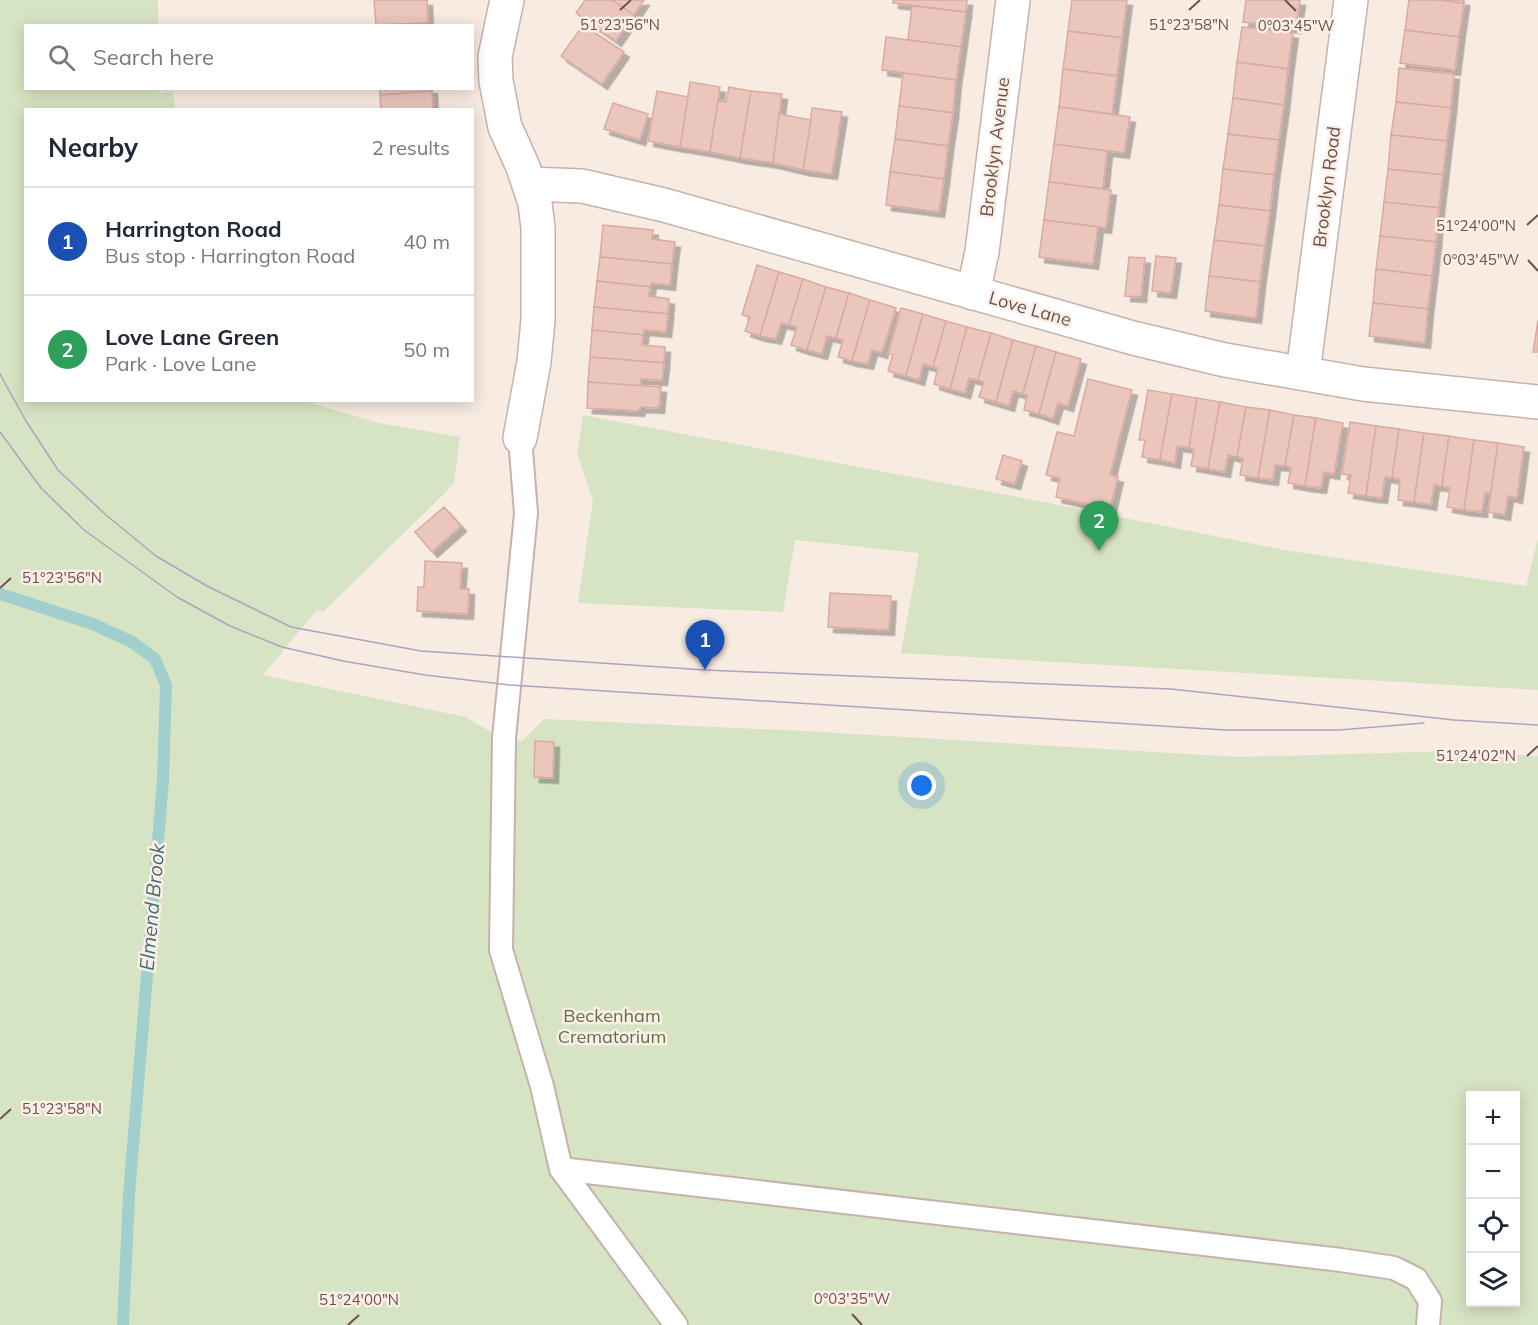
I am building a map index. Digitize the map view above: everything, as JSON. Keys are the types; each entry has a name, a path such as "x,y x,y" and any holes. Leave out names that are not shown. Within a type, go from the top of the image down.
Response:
{"street":[{"path":"507,0 495,57 496,81 505,127 536,203 538,228 537,320 530,393 520,438"},
{"name":"Brooklyn Avenue","path":"973,292 982,252 1013,0"},
{"name":"Brooklyn Road","path":"1303,373 1351,0"},
{"name":"Love Lane","path":"529,184 562,184 609,192 777,236 1133,338 1226,360 1364,384 1538,402"}],"lane":[{"path":"520,438 526,513 504,738 501,950 542,1086 561,1169 676,1325"},
{"path":"561,1169 1329,1258 1394,1268 1416,1279 1430,1301 1428,1325"}],"green space":[{"name":"Beckenham Crematorium","path":"0,0 158,0 158,24 24,24 24,90 159,90 160,93 173,91 175,108 24,108 24,402 307,402 379,423 460,437 454,484 323,612 317,610 263,675 466,717 499,735 522,741 544,719 804,731 1239,757 1453,751 1538,756 1538,1325 0,1325"},
{"path":"583,415 1284,550 1526,586 1538,538 1538,690 901,653 919,553 795,540 783,612 578,603 593,500 577,454"}],"building":[{"path":"374,0 427,0 428,23 376,24"},
{"path":"585,0 612,0 634,15 616,41 576,13"},
{"path":"612,0 644,0 634,15"},
{"path":"893,0 967,0 966,12 893,3"},
{"path":"1072,0 1127,0 1122,38 1068,31"},
{"path":"1246,0 1300,0 1296,28 1243,22"},
{"path":"1409,0 1464,3 1459,37 1405,30"},
{"path":"1439,0 1464,0 1464,3"},
{"path":"912,6 966,12 961,47 908,40"},
{"path":"583,25 624,52 602,84 561,56"},
{"path":"1242,27 1293,33 1288,69 1237,62"},
{"path":"1405,30 1459,37 1455,70 1400,63"},
{"path":"1068,31 1122,38 1117,76 1063,69"},
{"path":"886,37 961,47 956,80 882,70"},
{"path":"1237,62 1288,69 1284,105 1233,98"},
{"path":"1399,68 1454,74 1451,108 1396,102"},
{"path":"1063,69 1117,76 1112,114 1059,107"},
{"path":"903,73 956,80 953,113 899,106"},
{"path":"690,82 720,87 710,152 680,147"},
{"path":"729,87 751,91 740,158 710,152 718,101 726,102"},
{"path":"380,90 432,90 432,91 380,95"},
{"path":"432,91 433,108 381,108 380,95"},
{"path":"657,91 688,97 680,147 648,141"},
{"path":"751,91 782,94 773,163 740,158"},
{"path":"1233,98 1284,105 1279,140 1228,134"},
{"path":"1396,102 1451,108 1447,141 1391,135"},
{"path":"613,103 648,114 640,140 604,129"},
{"path":"899,106 953,113 948,146 895,139"},
{"path":"1059,107 1130,117 1124,153 1054,144"},
{"path":"812,108 842,112 832,174 803,170"},
{"path":"779,114 811,120 803,170 773,163"},
{"path":"1228,134 1279,140 1274,175 1223,169"},
{"path":"1391,135 1447,141 1443,175 1388,169"},
{"path":"895,139 948,146 944,179 890,172"},
{"path":"1054,144 1107,151 1103,189 1049,182"},
{"path":"1223,169 1274,175 1270,211 1219,205"},
{"path":"1388,169 1443,175 1439,208 1384,202"},
{"path":"890,172 944,179 939,212 886,205"},
{"path":"1049,182 1111,190 1106,228 1044,220"},
{"path":"1384,202 1439,208 1436,242 1380,236"},
{"path":"1219,205 1270,211 1265,246 1214,240"},
{"path":"1044,220 1098,227 1093,264 1039,257"},
{"path":"603,225 653,230 652,239 675,242 672,264 600,257"},
{"path":"1380,236 1436,242 1432,276 1376,269"},
{"path":"1214,240 1265,246 1260,282 1209,276"},
{"path":"1156,256 1176,258 1171,293 1152,291"},
{"path":"600,257 672,264 670,285 651,283 650,287 597,281"},
{"path":"1129,257 1145,258 1141,297 1125,296"},
{"path":"757,265 779,272 760,336 745,331 750,317 742,315"},
{"path":"1376,269 1432,276 1428,309 1373,303"},
{"path":"779,272 803,279 789,325 781,323 776,339 760,336"},
{"path":"1209,276 1260,282 1256,318 1205,311"},
{"path":"803,279 826,287 807,350 791,345 797,327 789,325"},
{"path":"597,281 650,287 649,296 669,299 668,314 594,307"},
{"path":"826,287 849,293 836,338 827,336 822,354 807,350"},
{"path":"849,293 870,300 852,361 838,357 843,340 836,338"},
{"path":"870,300 896,308 882,353 872,350 868,364 852,361"},
{"path":"1373,303 1428,309 1425,343 1369,336"},
{"path":"594,307 668,314 666,332 644,330 643,335 592,330"},
{"path":"901,308 923,314 906,376 888,371 893,355 888,354"},
{"path":"923,314 946,321 933,367 923,364 919,380 906,376"},
{"path":"1538,320 1538,352 1533,352"},
{"path":"946,321 967,327 950,389 934,384 938,368 933,367"},
{"path":"967,327 991,333 978,380 969,378 965,393 950,389"},
{"path":"592,330 643,335 642,345 665,347 664,363 590,357"},
{"path":"991,333 1013,340 996,402 979,397 984,382 978,380"},
{"path":"1013,340 1036,346 1023,394 1013,391 1009,406 996,402"},
{"path":"1036,346 1056,352 1039,414 1024,410 1027,395 1023,394"},
{"path":"1056,352 1081,359 1068,406 1058,403 1053,419 1039,414"},
{"path":"590,357 664,363 662,380 641,379 640,387 588,382"},
{"path":"1088,379 1132,390 1110,475 1118,477 1110,510 1056,497 1060,478 1046,475 1057,432 1074,436"},
{"path":"588,382 661,387 659,408 640,407 639,411 587,408"},
{"path":"1148,390 1172,394 1160,460 1142,457 1145,440 1139,440"},
{"path":"1172,394 1197,398 1189,448 1177,446 1175,463 1160,460"},
{"path":"1197,398 1220,402 1208,469 1191,466 1194,449 1189,448"},
{"path":"1220,402 1246,407 1237,457 1228,455 1225,472 1208,469"},
{"path":"1246,407 1270,410 1258,478 1240,475 1243,458 1237,457"},
{"path":"1270,410 1294,415 1285,466 1275,465 1273,480 1258,478"},
{"path":"1294,415 1316,418 1305,486 1288,483 1291,467 1285,466"},
{"path":"1316,418 1343,423 1334,474 1324,472 1321,488 1305,486"},
{"path":"1350,422 1376,426 1366,496 1348,493 1351,475 1342,474"},
{"path":"1376,426 1399,429 1392,478 1385,477 1382,498 1366,496"},
{"path":"1399,429 1424,433 1414,502 1398,500 1400,479 1392,478"},
{"path":"1424,433 1449,436 1442,486 1434,485 1431,505 1414,502"},
{"path":"1449,436 1474,440 1464,510 1447,507 1450,488 1442,486"},
{"path":"1474,440 1498,443 1491,494 1485,493 1482,512 1464,510"},
{"path":"1498,443 1524,447 1517,498 1508,496 1505,515 1488,512"},
{"path":"1003,455 1022,461 1015,484 996,479"},
{"path":"444,507 461,526 432,552 415,532"},
{"path":"425,561 462,563 460,589 469,589 468,614 417,611 418,587 424,587"},
{"path":"830,593 891,596 889,630 828,627"},
{"path":"535,741 554,742 553,778 534,777"}],"waterway":[{"name":"Elmend Brook","path":"0,594 93,624 132,642 155,659 166,685 163,780 129,1195 123,1325"}],"tram line":[{"path":"0,374 26,421 58,470 106,515 156,556 207,586 291,627 421,651 705,670 1171,689 1454,720 1538,725"},
{"path":"0,432 41,488 84,530 177,597 230,626 282,647 343,661 425,675 510,685 1225,730 1339,730 1424,723"}],"place":[{"name":"Love Lane Green","path":"1099,551"},
{"name":"Harrington Road","path":"705,670"}]}
